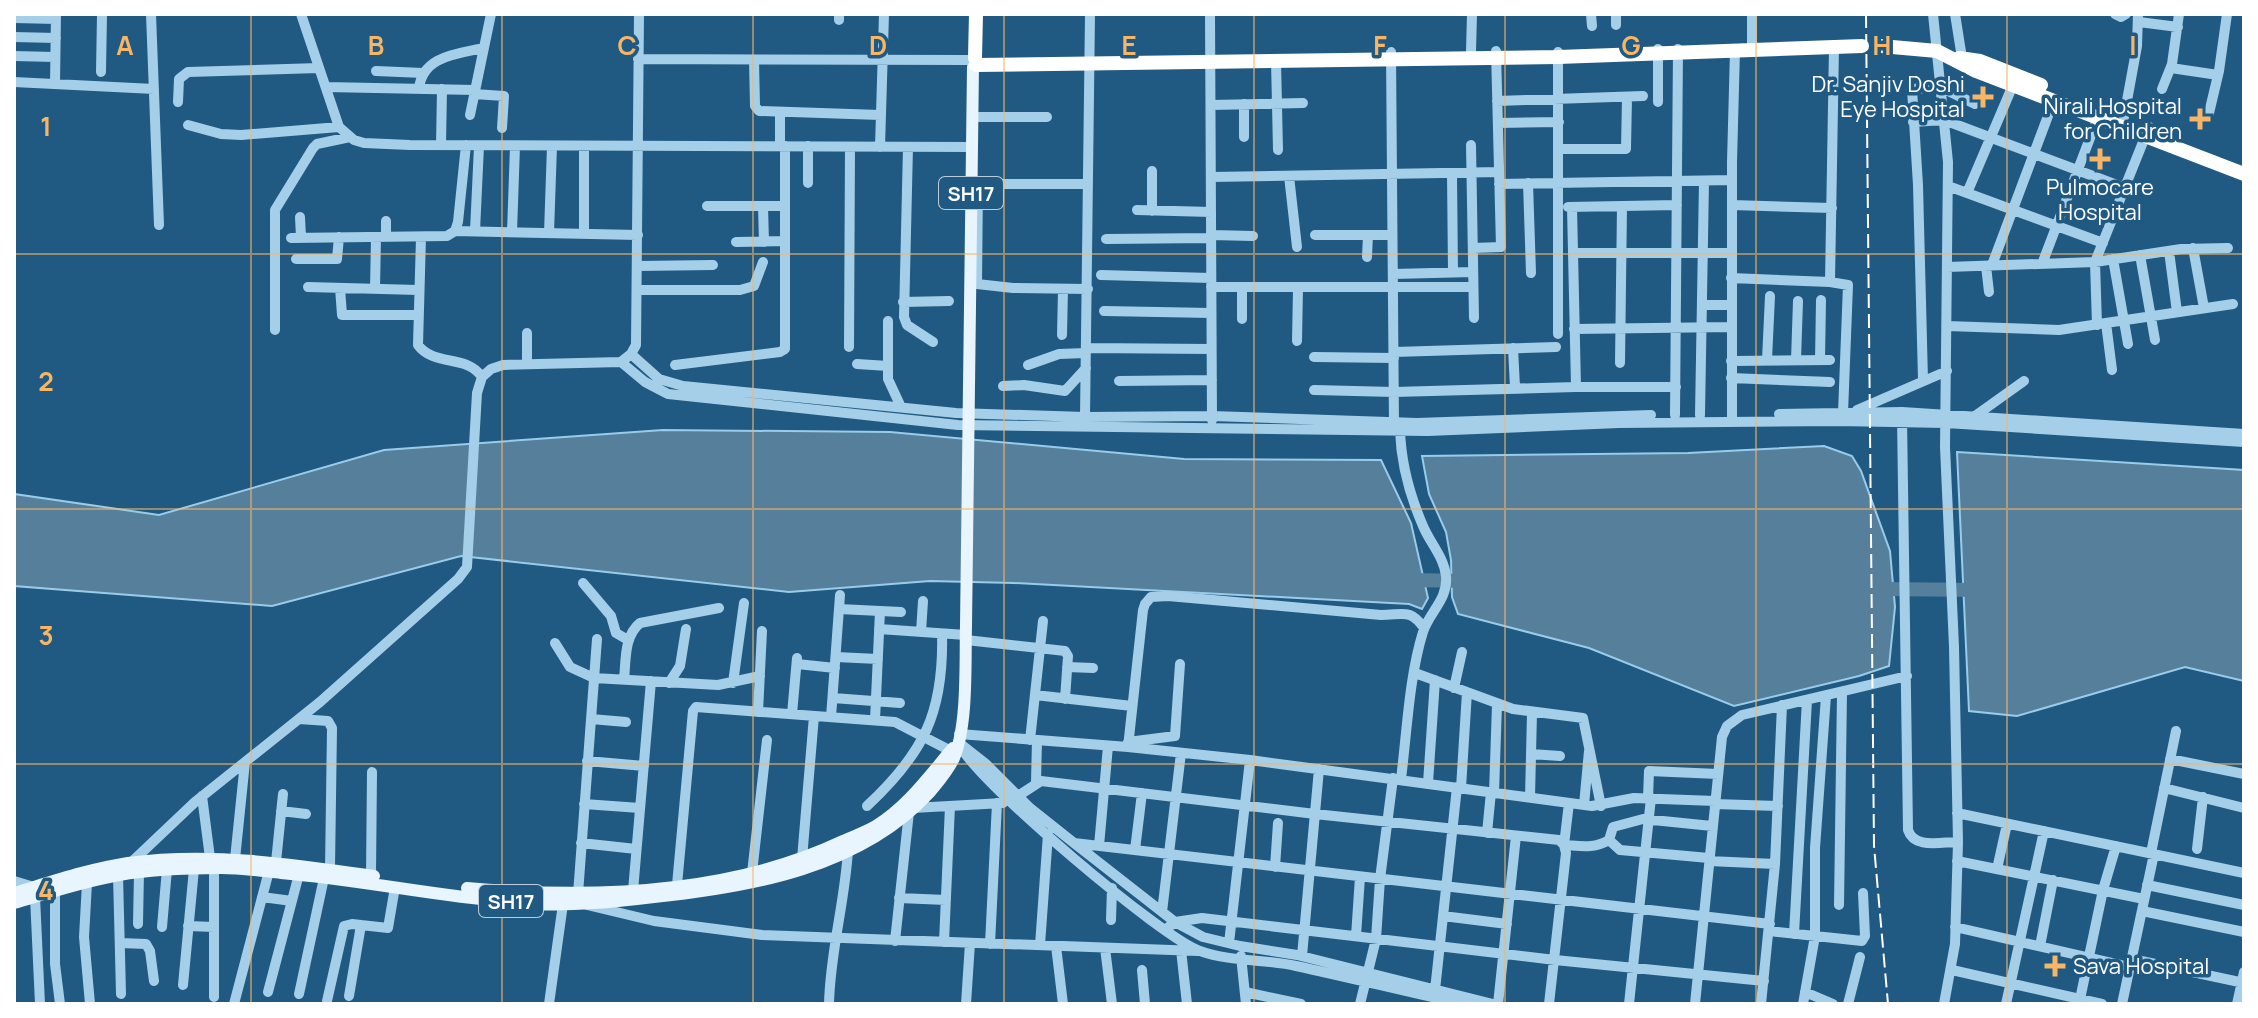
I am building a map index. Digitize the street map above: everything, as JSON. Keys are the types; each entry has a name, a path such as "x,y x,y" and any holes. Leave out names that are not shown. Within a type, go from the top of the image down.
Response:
{"highway":[{"path":"968,14 973,61"},
{"path":"973,61 976,14"},
{"path":"973,61 1558,54 1862,46"},
{"path":"1881,46 1937,51 1980,61 2124,117 2148,131"},
{"path":"1211,58 1276,61 1471,51 1496,54"},
{"path":"1958,58 1976,71 2098,117 2148,131 2244,170"}],"main road":[{"name":"SH17","path":"14,893 55,892 118,875 134,867 194,869 235,859 299,874 371,875 582,900 743,884 815,864 848,850 867,841 911,810 944,777 954,757 966,634 969,318 975,184 971,147 973,61"},
{"name":"SH17","path":"14,903 34,892 134,867 212,863 327,874 395,887 532,904 563,904 752,873 802,859 876,826 913,797 956,742"}],"street":[{"path":"101,72 102,14"},
{"path":"151,14 159,225"},
{"path":"301,14 339,127 350,137 364,143 971,147"},
{"path":"470,115 491,14"},
{"path":"138,924 134,867 202,796 299,719 444,593 467,567 476,435 475,402 482,377 491,369 503,365 621,362 636,345 639,14"},
{"path":"880,147 884,14"},
{"path":"1085,417 1090,14"},
{"path":"1210,14 1212,422"},
{"path":"1471,51 1472,14"},
{"path":"1752,14 1752,50"},
{"path":"1933,14 1948,186 1945,447 1954,647 1958,842 1952,970 1944,1004"},
{"path":"1955,14 1958,58"},
{"path":"2115,14 2121,17 2126,14"},
{"path":"2162,89 2171,68 2179,14"},
{"path":"2209,113 2227,14"},
{"path":"14,18 56,17 55,84"},
{"path":"2124,117 2139,18 2178,27"},
{"path":"14,37 56,38"},
{"path":"1830,282 1834,47"},
{"path":"419,89 423,73 432,63 484,48"},
{"path":"1732,418 1735,50"},
{"path":"1675,415 1677,181 1683,51"},
{"path":"1658,52 1658,102"},
{"path":"1473,248 1501,247 1496,54"},
{"path":"1558,54 1558,334"},
{"path":"14,56 55,57"},
{"path":"1360,1004 1376,939 1387,822 1424,628 1440,605 1446,589 1443,561 1423,527 1401,456 1396,427 1391,56"},
{"path":"638,59 973,61"},
{"path":"754,60 756,109 780,113 880,115"},
{"path":"1276,61 1278,150"},
{"path":"178,102 179,79 188,72 319,68"},
{"path":"2171,68 2218,75"},
{"path":"376,71 423,73"},
{"path":"14,82 154,89"},
{"path":"1967,193 2013,85"},
{"path":"326,87 442,89 504,96 502,128"},
{"path":"1923,380 1912,89 1940,87 1975,104"},
{"path":"441,145 442,89"},
{"path":"1497,101 1643,96"},
{"path":"1559,149 1626,149 1627,97"},
{"path":"1989,292 1989,266 2054,100"},
{"path":"1211,105 1303,103"},
{"path":"1244,104 1244,137"},
{"path":"675,365 783,351 786,345 785,206 780,113"},
{"path":"972,117 1047,117"},
{"path":"2042,264 2098,117"},
{"path":"1913,122 1944,120 2125,188"},
{"path":"1498,123 1559,122"},
{"path":"188,125 221,134 241,135 339,127"},
{"path":"2112,370 2102,324 2095,262 2148,131"},
{"path":"275,330 275,210 317,144 350,137"},
{"path":"455,231 466,145"},
{"path":"1471,145 1474,318"},
{"path":"475,231 479,146"},
{"path":"512,232 515,146"},
{"path":"549,233 552,146"},
{"path":"584,146 584,234"},
{"path":"808,146 808,183"},
{"path":"849,347 850,147"},
{"path":"908,147 903,302 907,325 933,342"},
{"path":"1152,171 1152,211"},
{"path":"1211,177 1472,173 1528,183 1732,180"},
{"path":"1452,174 1453,272"},
{"path":"1289,176 1297,247"},
{"path":"1700,415 1704,181"},
{"path":"1528,183 1531,273"},
{"path":"1088,184 975,184 977,284 1088,289"},
{"path":"1948,186 2103,243"},
{"path":"1558,207 1677,205"},
{"path":"1732,205 1832,208"},
{"path":"707,206 785,206"},
{"path":"763,206 764,242"},
{"path":"1620,363 1622,206"},
{"path":"1572,207 1576,387"},
{"path":"1137,210 1211,212"},
{"path":"300,217 296,238 447,236 455,231 638,235"},
{"path":"375,289 386,221"},
{"path":"1315,235 1392,235"},
{"path":"1367,257 1368,235"},
{"path":"1106,239 1253,236"},
{"path":"296,259 337,259 339,237"},
{"path":"421,237 416,338 420,350 432,357 466,364 482,377"},
{"path":"736,242 785,241"},
{"path":"1947,267 2095,262 2193,248 2228,248"},
{"path":"2193,248 2204,308"},
{"path":"2169,251 2177,312"},
{"path":"1573,253 1731,253"},
{"path":"2140,255 2155,340"},
{"path":"2113,259 2128,344"},
{"path":"638,290 749,289 757,282 763,262"},
{"path":"638,266 713,265"},
{"path":"1393,274 1473,272"},
{"path":"1101,275 1242,287 1473,287"},
{"path":"1731,278 1844,282 1850,290 1840,417"},
{"path":"308,287 418,290"},
{"path":"1242,287 1242,319"},
{"path":"340,288 341,312 345,316 417,315"},
{"path":"1297,341 1298,288"},
{"path":"1062,335 1063,289"},
{"path":"1767,360 1770,296"},
{"path":"1731,361 1825,360 1821,300"},
{"path":"903,302 949,301"},
{"path":"1796,360 1798,301"},
{"path":"1947,326 2059,330 2233,304"},
{"path":"1702,305 1731,305"},
{"path":"1104,311 1211,313"},
{"path":"888,321 888,379 901,407"},
{"path":"1574,329 1731,327"},
{"path":"527,333 527,363"},
{"path":"1314,357 1556,347"},
{"path":"1513,348 1515,387"},
{"path":"1028,365 1059,354 1086,350 1211,349"},
{"path":"631,354 649,372 669,383 956,413 1396,427 1902,417 2244,434"},
{"path":"621,362 656,389 683,396 958,425 1212,422"},
{"path":"857,364 888,366"},
{"path":"1003,386 1065,391 1086,368"},
{"path":"1840,417 1947,371"},
{"path":"1731,378 1830,382"},
{"path":"1119,381 1212,380"},
{"path":"1975,416 2024,381"},
{"path":"1314,390 1394,392 1515,387 1676,387"},
{"path":"1855,411 1902,417"},
{"path":"1396,427 1675,415 1732,418"},
{"path":"1946,418 1975,416 2244,442"},
{"path":"1902,417 1908,830 1910,838 1917,843 1958,842"},
{"path":"583,583 611,616 616,633 628,640"},
{"path":"831,717 840,595"},
{"path":"1128,745 1143,610 1151,597 1381,615 1404,613 1417,617 1424,628"},
{"path":"921,632 923,601"},
{"path":"733,683 744,603"},
{"path":"624,680 628,640 640,623 719,608"},
{"path":"839,609 901,612"},
{"path":"875,720 880,611"},
{"path":"1036,782 1035,695 1043,621"},
{"path":"669,683 680,666 686,629"},
{"path":"879,629 966,634 1065,651 1068,656 1065,699"},
{"path":"758,712 762,631"},
{"path":"867,806 899,774 924,736 941,685 942,634"},
{"path":"597,639 581,843 582,900 628,916 762,935 1198,951 1365,977 1496,1004 1516,836"},
{"path":"555,643 570,667 594,678 718,685 760,676"},
{"path":"1454,688 1462,652"},
{"path":"792,714 797,661 835,663 878,659"},
{"path":"677,885 694,708 702,706 900,723 924,736 956,742 1034,740 1128,745 1175,736 1180,664"},
{"path":"1067,667 1093,668"},
{"path":"1415,673 1497,704 1532,713 1583,718 1601,806"},
{"path":"1695,1004 1714,802 1722,737 1727,726 1742,715 1907,676"},
{"path":"1428,783 1435,680"},
{"path":"633,891 651,681"},
{"path":"1435,990 1467,692"},
{"path":"1839,905 1842,692"},
{"path":"1035,695 1132,706"},
{"path":"1803,1004 1815,936 1815,859 1826,696"},
{"path":"833,698 900,703"},
{"path":"1794,934 1807,700"},
{"path":"1487,833 1497,704"},
{"path":"1761,1004 1775,864 1782,705"},
{"path":"1530,797 1532,713"},
{"path":"802,859 814,716"},
{"path":"299,719 328,721 332,728 327,874 299,994"},
{"path":"591,719 626,722"},
{"path":"2122,1004 2176,731"},
{"path":"752,873 767,740"},
{"path":"956,742 986,764 1048,834 1165,930 1198,951"},
{"path":"1128,745 1584,805 1601,806 1650,798 1778,806"},
{"path":"1099,846 1108,746"},
{"path":"1584,805 1590,748"},
{"path":"1162,912 1181,753"},
{"path":"1531,754 1560,756"},
{"path":"2170,759 2244,774"},
{"path":"1250,760 1232,922 1234,945 1241,960 1245,998 1301,1004"},
{"path":"587,761 644,766"},
{"path":"235,859 245,762"},
{"path":"1302,956 1319,769"},
{"path":"1629,1004 1649,819 1649,771 1718,774"},
{"path":"371,875 372,772"},
{"path":"895,941 911,810 1015,800 1036,782 1559,840 1564,845 1591,847 1608,844 1620,850 1775,864"},
{"path":"2164,788 2244,808"},
{"path":"1135,850 1142,793"},
{"path":"234,1004 272,867 283,794"},
{"path":"202,796 212,863 214,997"},
{"path":"2197,849 2203,797"},
{"path":"1015,800 1175,922 1203,937 1302,956 1463,1004"},
{"path":"990,944 997,803"},
{"path":"1549,1004 1569,803"},
{"path":"584,804 640,808"},
{"path":"944,942 950,806"},
{"path":"281,811 306,814"},
{"path":"1957,813 2244,873"},
{"path":"1608,844 1613,827 1649,819 1712,826"},
{"path":"1275,867 1278,823"},
{"path":"1997,869 2007,824"},
{"path":"2006,1004 2044,831"},
{"path":"1040,945 1048,834"},
{"path":"581,843 636,849"},
{"path":"1074,843 1703,916 1794,934 1859,941 1865,939 1863,893"},
{"path":"2080,1002 2103,890 2116,846"},
{"path":"829,1004 830,967 847,874 848,850"},
{"path":"1957,861 2144,899"},
{"path":"162,927 167,869"},
{"path":"183,985 194,869"},
{"path":"268,992 299,874"},
{"path":"118,875 121,994"},
{"path":"1356,936 1360,877"},
{"path":"2040,946 2053,880"},
{"path":"14,881 34,892 40,1004"},
{"path":"87,883 84,937 90,1004"},
{"path":"2147,885 2244,905"},
{"path":"327,1001 342,930 347,924 388,928 395,887"},
{"path":"1111,920 1112,888"},
{"path":"55,892 55,964 60,1004"},
{"path":"262,897 292,901"},
{"path":"899,898 946,900"},
{"path":"549,1004 563,904"},
{"path":"2142,911 2244,932"},
{"path":"1443,916 1507,924"},
{"path":"1165,930 1175,922 1193,918 1764,981"},
{"path":"349,996 361,925"},
{"path":"188,926 214,927"},
{"path":"1955,927 2089,957 2243,979 2237,1004"},
{"path":"120,943 146,944 150,951 154,981"},
{"path":"966,1004 970,943"},
{"path":"1056,946 1063,1004"},
{"path":"1105,948 1112,1004"},
{"path":"1181,950 1187,1004"},
{"path":"1848,1004 1860,957"},
{"path":"1142,970 1145,1004"},
{"path":"1952,970 2080,1002 2102,1004"},
{"path":"1805,992 1833,1004"}],"water":[{"path":"663,430 890,432 1184,459 1381,460 1411,523 1428,598 1422,609 1409,604 930,581 789,592 461,556 272,606 14,586 14,494 159,515 384,450"},
{"path":"1824,446 1852,456 1861,471 1890,551 1895,607 1889,666 1734,706 1589,648 1458,614 1452,597 1451,560 1446,532 1429,494 1422,456 1688,453"},
{"path":"1957,452 2244,470 2244,681 2185,667 2017,716 1969,711"}],"waterway":[{"path":"1408,580 1471,581"},
{"path":"1876,589 1983,590"}],"railway":[{"path":"1866,14 1874,846 1888,1004"}],"place":[{"name":"Dr. Sanjiv Doshi Eye Hospital","path":"1983,97"},
{"name":"Nirali Hospital for Children","path":"2200,119"},
{"name":"Pulmocare Hospital","path":"2100,159"},
{"name":"Sava Hospital","path":"2055,966"}]}
